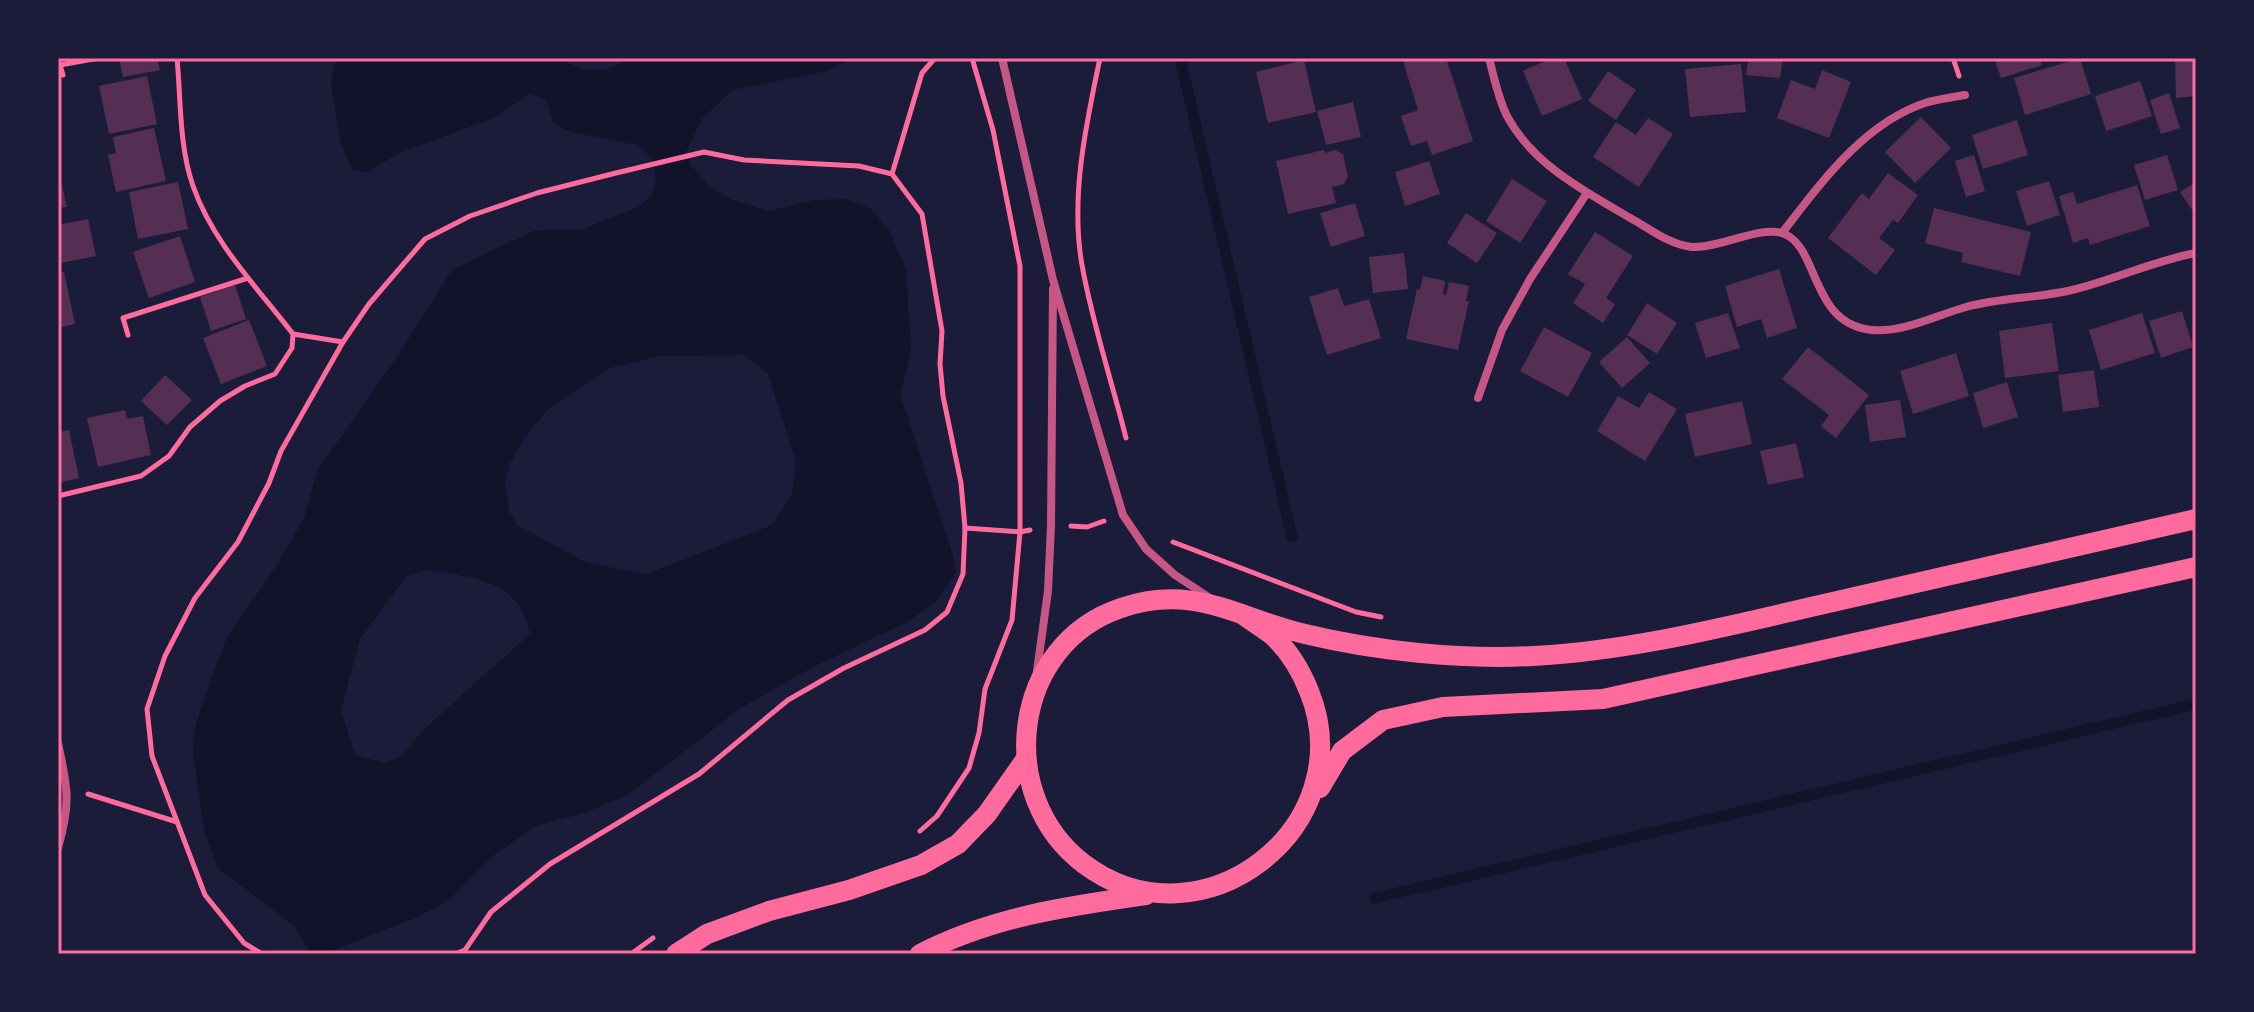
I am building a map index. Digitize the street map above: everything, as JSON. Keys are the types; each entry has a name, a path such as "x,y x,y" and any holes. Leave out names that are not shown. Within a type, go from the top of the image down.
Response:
{"main road":[{"path":"1158,893 1119,883 1085,864 1056,836 1035,801 1025,760 1026,729 1033,697 1051,661 1079,631 1116,609 1158,598 1203,601 1305,634 1369,645 1445,655 1532,656 1619,647 1730,625 2196,519"},
{"path":"920,954 999,921 1158,893 1197,891 1235,880 1269,858 1296,827 1342,751 1383,720 1443,707 1603,699 2196,567"},
{"path":"1242,614 1275,638 1301,671 1317,710 1321,750 1314,788 1296,827"},
{"path":"676,954 707,934 769,911 849,890 921,865 958,844 987,814 1025,760"}],"street":[{"path":"1002,58 1053,280 1123,515 1146,549 1175,575 1220,605"},
{"path":"1489,58 1507,115 1526,145 1556,171 1587,193 1670,241 1692,247 1758,234 1782,233 1796,244 1826,303 1847,322 1872,330 1896,328 1970,306 2070,290 2123,276 2166,258 2196,253"},
{"path":"1782,233 1835,168 1863,140 1927,102 1965,95"},
{"path":"1478,398 1502,330 1530,279 1587,193"},
{"path":"1033,697 1048,591 1053,280"},
{"path":"58,743 68,788 68,815 58,848"}],"path":[{"path":"63,75 60,65 99,58"},
{"path":"177,58 184,152 193,187 214,229 237,265 293,334 343,342"},
{"path":"892,174 922,73 935,58"},
{"path":"965,528 1020,532 1020,266 993,130 972,58"},
{"path":"1100,58 1084,133 1078,212 1082,265 1128,445"},
{"path":"262,954 244,943 205,895 152,756 147,709 165,656 195,598 238,542 269,483 281,451 343,342 369,304 425,239 470,216 537,193 704,152 744,160 859,166 892,174 922,214 942,331 940,364 943,396 961,483 965,528 963,574 947,612 925,630 844,668 788,700 699,774 550,864 491,912 465,950 455,954"},
{"path":"128,335 123,318 248,278"},
{"path":"58,496 141,476 169,456 190,427 220,401 245,386 275,374 292,348 293,334"},
{"path":"68,788 177,822"}],"shaded area":[{"path":"336,58 558,58 595,70 632,58 851,58 827,71 732,90 701,120 686,152 691,165 709,187 733,200 769,211 816,200 845,199 870,208 889,230 906,269 911,352 900,394 952,552 956,573 937,601 909,621 813,667 739,709 628,795 584,813 536,826 494,855 445,903 323,954 311,954 295,927 218,868 205,834 193,755 194,733 227,637 273,571 304,519 317,471 397,357 452,270 533,231 583,229 638,207 651,196 656,180 652,159 638,145 570,132 554,124 546,99 529,94 494,118 401,152 367,172 352,170 341,143 331,84","holes":["744,355 768,374 796,462 792,495 772,525 647,574 587,563 517,525 509,511 505,484 510,463 525,437 548,409 609,368 660,356","430,570 494,585 517,603 530,634 421,732 402,756 385,763 355,755 341,710 360,639 406,576"]}],"building":[{"path":"119,58 157,58 160,70 123,77"},
{"path":"1446,58 1473,141 1432,155 1427,141 1411,146 1401,116 1418,110 1403,61"},
{"path":"1552,58 1564,58 1582,99 1542,116 1523,71"},
{"path":"1748,58 1783,58 1780,78 1746,75"},
{"path":"1994,58 2040,58 2042,65 2001,78"},
{"path":"2080,58 2091,94 2025,115 2014,78"},
{"path":"2175,58 2196,58 2196,96 2176,98"},
{"path":"1304,60 1316,112 1268,123 1256,72"},
{"path":"1741,64 1746,112 1690,117 1685,69"},
{"path":"1822,70 1851,82 1829,138 1777,118 1791,80 1815,89"},
{"path":"1608,71 1636,90 1616,120 1588,101"},
{"path":"147,76 157,124 109,134 99,86"},
{"path":"2140,81 2152,116 2106,131 2095,96"},
{"path":"2169,93 2180,128 2161,134 2150,100"},
{"path":"1353,102 1361,137 1326,145 1317,111"},
{"path":"1921,117 1951,148 1915,183 1885,152"},
{"path":"1648,118 1673,134 1639,187 1593,157 1616,122 1636,135"},
{"path":"2017,120 2028,155 1983,169 1972,135"},
{"path":"154,128 166,181 116,192 108,155 116,153 113,137"},
{"path":"1324,150 1325,153 1335,150 1343,154 1348,177 1344,184 1332,187 1336,203 1288,214 1276,161"},
{"path":"1974,155 1985,191 1966,197 1955,161"},
{"path":"2167,155 2178,190 2145,200 2134,165"},
{"path":"1429,161 1440,194 1405,206 1395,172"},
{"path":"58,169 67,207 58,208"},
{"path":"1888,173 1918,195 1898,223 1893,220 1879,238 1895,250 1876,275 1828,238 1862,193 1869,199"},
{"path":"1512,179 1547,201 1520,243 1486,221"},
{"path":"2049,181 2060,215 2027,226 2016,191"},
{"path":"178,182 188,229 138,239 129,192"},
{"path":"2196,182 2196,216 2180,192"},
{"path":"2137,185 2150,226 2090,245 2088,238 2073,243 2059,196 2073,192 2077,204"},
{"path":"1355,203 1365,236 1331,247 1320,213"},
{"path":"1934,208 2031,232 2020,276 1961,262 1963,253 1925,243"},
{"path":"1466,213 1497,233 1477,263 1447,243"},
{"path":"88,219 96,256 61,263 58,225"},
{"path":"1595,232 1633,256 1606,298 1615,304 1603,323 1573,303 1585,284 1568,274"},
{"path":"180,236 195,282 149,298 133,252"},
{"path":"1404,253 1408,289 1373,293 1369,257"},
{"path":"1779,269 1797,328 1767,338 1761,319 1737,327 1725,286"},
{"path":"64,272 75,324 58,328 58,273"},
{"path":"1423,276 1445,281 1443,294 1446,295 1449,282 1469,286 1466,301 1469,301 1458,350 1406,339 1417,289 1420,290"},
{"path":"235,285 246,319 211,331 200,297"},
{"path":"1338,288 1344,306 1369,299 1381,338 1327,355 1309,297"},
{"path":"1647,303 1677,323 1657,354 1627,335"},
{"path":"2182,311 2193,347 2161,358 2149,321"},
{"path":"1728,313 1740,348 1706,358 1695,323"},
{"path":"2142,313 2155,353 2101,370 2089,330"},
{"path":"249,320 267,366 221,384 203,338"},
{"path":"2052,323 2059,371 2005,378 1999,331"},
{"path":"1544,327 1592,353 1568,397 1520,371"},
{"path":"1627,337 1650,363 1622,388 1599,362"},
{"path":"1808,347 1869,395 1836,438 1821,426 1829,415 1782,379"},
{"path":"1956,353 1969,396 1913,414 1900,371"},
{"path":"2094,370 2099,407 2063,412 2058,375"},
{"path":"165,375 192,400 167,425 141,401"},
{"path":"2007,382 2018,417 1983,428 1973,393"},
{"path":"1649,392 1677,409 1645,461 1597,431 1618,396 1639,408"},
{"path":"1900,400 1906,437 1870,442 1865,405"},
{"path":"1742,401 1752,444 1695,457 1685,414"},
{"path":"125,410 127,419 143,416 151,455 98,467 87,418"},
{"path":"69,430 79,478 58,483 58,432"},
{"path":"1796,443 1804,477 1768,485 1760,451"}],"waterway":[{"path":"1180,58 1292,537"},
{"path":"1375,898 2196,704"}]}
